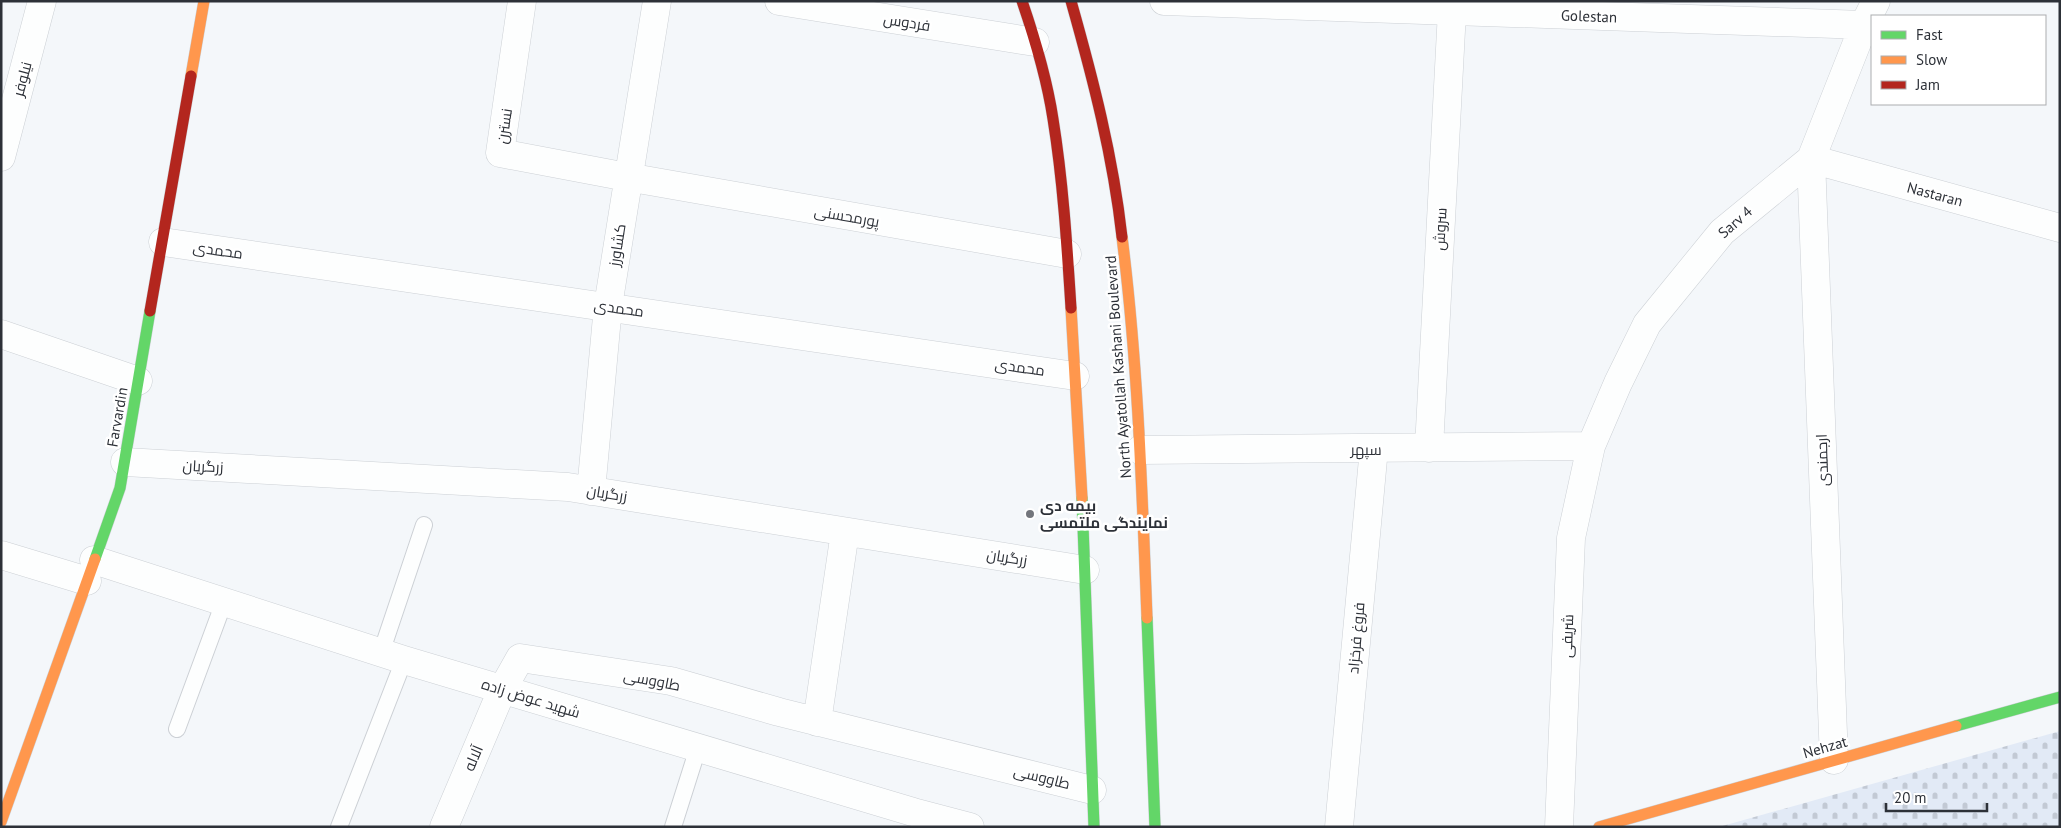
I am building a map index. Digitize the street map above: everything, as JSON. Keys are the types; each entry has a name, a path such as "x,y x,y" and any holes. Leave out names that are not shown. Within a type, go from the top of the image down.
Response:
{"main road":[{"name":"Farvardin","path":"1,822 120,488 204,1"},
{"path":"1022,1 1036,42 1052,116 1062,186 1075,376 1085,570 1094,827"},
{"name":"North Ayatollah Kashani Boulevard","path":"1071,1 1094,81 1117,192 1130,300 1140,450 1156,827"},
{"name":"Nehzat","path":"1599,827 2060,697"}],"street":[{"name":"نیلوفر","path":"1,157 42,1"},
{"name":"نسترن","path":"522,1 500,152 627,177"},
{"name":"کشاورز","path":"591,491 608,306 627,177 657,1"},
{"name":"فردوس","path":"780,1 1036,42"},
{"name":"Golestan","path":"1164,1 1310,4 1452,11 1531,8 1870,13"},
{"name":"سروش","path":"1429,448 1452,11"},
{"name":"Sarv 4","path":"1591,446 1618,383 1647,324 1722,232 1811,160 1870,13"},
{"name":"Nastaran","path":"1811,160 2060,228"},
{"name":"ارجمندی","path":"1811,160 1834,760"},
{"name":"پورمحسنی","path":"627,177 1067,254"},
{"name":"محمدی","path":"163,242 1075,376"},
{"path":"1,334 138,381"},
{"name":"سپهر","path":"1140,450 1591,446"},
{"name":"شریفی","path":"1559,827 1571,538 1591,446"},
{"name":"فروغ فرخزاد","path":"1339,827 1374,448"},
{"name":"زرگریان","path":"125,462 568,487 1085,570"},
{"path":"818,722 845,532"},
{"name":"شهید عوض زاده","path":"1,554 90,571 224,602 502,690 698,748 911,819 970,827"},
{"name":"طاووسی","path":"502,690 520,658 671,682 818,722 1092,790"},
{"name":"آلاله","path":"444,827 502,690"}],"lane":[{"path":"339,827 393,656 424,525"},
{"path":"177,729 224,602"},
{"path":"672,827 698,748"}],"green space":[{"path":"2060,731 2060,827 1719,827"}],"traffic: fast":[{"path":"95,559 120,488 150,311"},
{"path":"1082,498 1094,827"},
{"path":"1147,618 1155,827"},
{"path":"1956,726 2060,697"}],"traffic: slow":[{"path":"191,76 204,1"},
{"path":"1122,237 1136,379 1147,618"},
{"path":"1071,308 1082,498"},
{"path":"1,822 95,559"},
{"path":"1599,827 1956,726"}],"traffic: jam":[{"path":"1022,1 1040,59 1053,119 1062,189 1071,308"},
{"path":"1071,1 1101,118 1113,177 1122,237"},
{"path":"150,311 191,76"}],"place":[{"name":"بیمه دی نمایندگی ملتمسی","path":"1030,514"}]}
